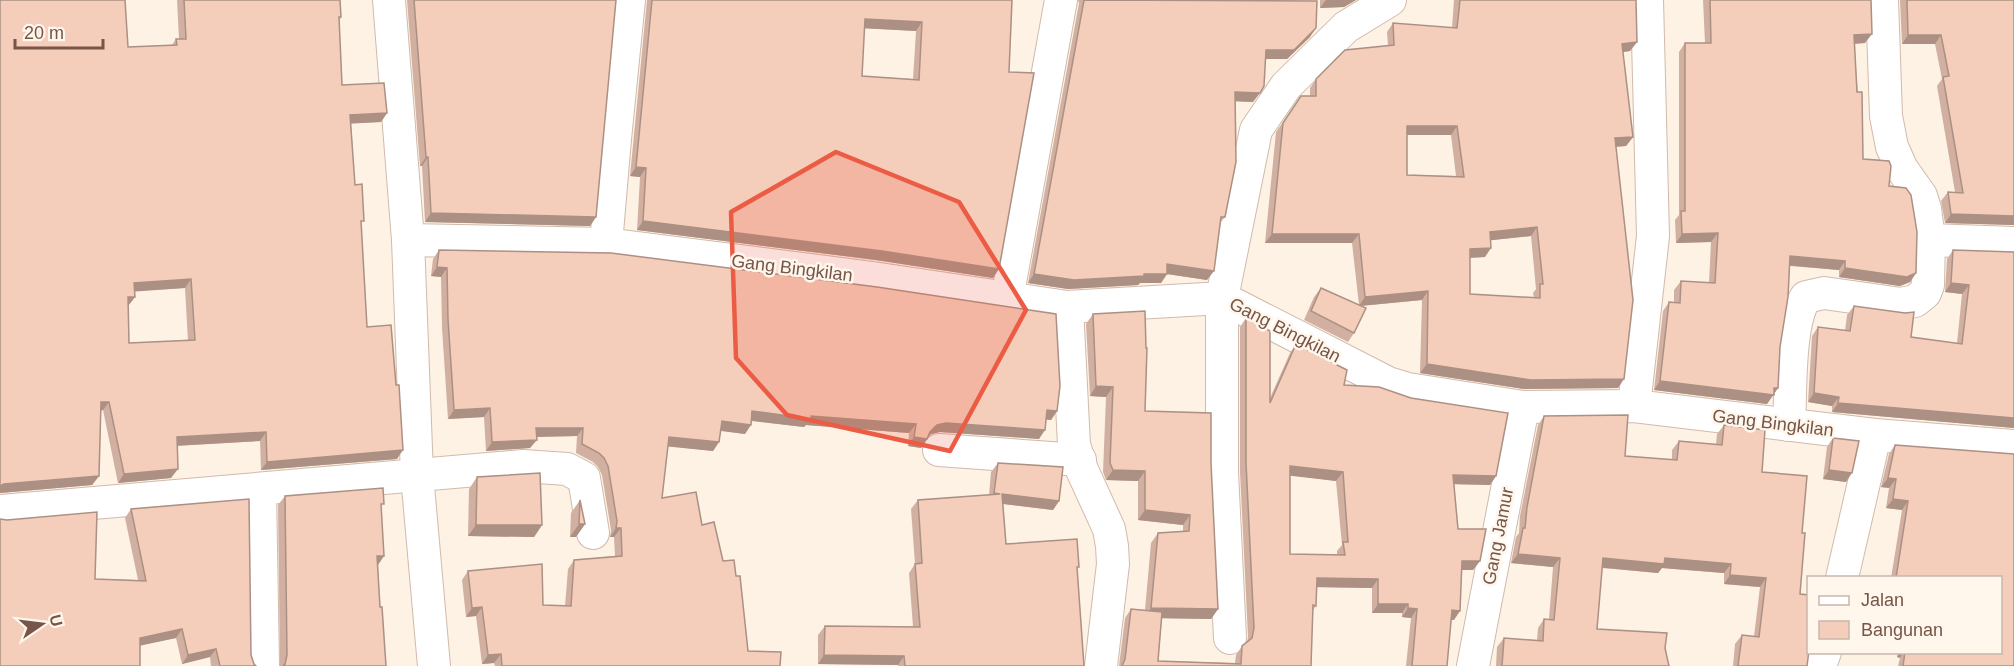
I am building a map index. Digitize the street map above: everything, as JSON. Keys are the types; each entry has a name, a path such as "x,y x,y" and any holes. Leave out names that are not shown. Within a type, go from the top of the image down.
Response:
{"street":[{"path":"389,0 408,240 409,475 434,666"},
{"path":"606,244 629,0"},
{"path":"1007,299 1061,0"},
{"path":"1230,638 1222,472 1222,298 1256,130 1286,86 1346,27 1390,0"},
{"path":"1634,406 1653,236 1647,0"},
{"path":"1789,425 1794,329 1799,306 1806,297 1824,293 1901,304 1915,301 1925,293 1928,285 1929,240 1921,196 1902,169 1892,147 1886,116 1882,0"},
{"name":"Gang Bingkilan","path":"408,240 606,244 873,278 1067,307 1222,298 1388,383 1408,389 1523,407 1634,406 1875,435 2014,446"},
{"path":"1929,240 2014,243"},
{"path":"1067,307 1074,445 1109,529 1112,546 1113,564 1101,666"},
{"name":"Gang Jamur","path":"1473,666 1523,407"},
{"path":"1842,576 1875,435"},
{"path":"939,450 1080,460"},
{"path":"0,511 523,466 567,469 584,478 593,533"},
{"path":"260,489 263,664"}],"highlighted area":[{"path":"836,152 959,202 1026,310 950,451 787,415 736,358 731,212"}],"building":[{"path":"0,0 125,0 128,47 177,45 176,39 186,39 184,0 340,0 342,85 384,83 387,113 350,115 355,185 362,184 364,221 361,221 367,327 391,325 396,385 399,385 403,450 267,462 266,432 177,437 178,469 124,474 109,402 101,402 99,476 0,486","holes":["191,279 195,340 129,343 128,297 135,297 134,283"]},
{"path":"414,0 616,0 596,217 431,213"},
{"path":"652,0 1012,0 1009,72 1034,73 999,269 882,251 643,221 646,168 636,167","holes":["865,19 922,22 919,80 862,76"]},
{"path":"1084,0 1317,1 1316,28 1294,50 1266,50 1264,86 1260,93 1235,92 1236,162 1225,217 1221,217 1214,271 1167,264 1167,274 1144,274 1144,276 1074,280 1034,274"},
{"path":"1460,0 1636,0 1637,42 1622,44 1633,137 1615,138 1633,300 1624,379 1531,380 1427,364 1428,291 1365,297 1359,234 1272,234 1283,123 1301,96 1316,96 1316,79 1345,50 1394,45 1393,23 1457,28","holes":["1407,126 1457,126 1464,177 1407,175","1537,227 1543,284 1540,284 1540,298 1470,294 1470,249 1491,248 1490,232"]},
{"path":"1710,0 1871,0 1872,34 1854,35 1857,92 1862,92 1863,159 1889,161 1891,166 1889,186 1906,188 1911,195 1917,232 1916,273 1907,277 1845,268 1845,261 1790,256 1778,388 1774,388 1774,395 1660,381 1669,302 1680,303 1681,281 1715,283 1718,233 1682,234 1681,211 1685,211 1685,43 1711,43"},
{"path":"1907,0 2014,0 2014,216 1951,214 1948,192 1963,193 1943,77 1949,76 1941,35 1908,35"},
{"path":"439,250 611,253 877,287 1056,314 1060,386 1057,411 1047,410 1045,430 946,423 937,425 927,439 914,437 916,424 811,416 811,419 752,411 751,425 722,421 719,442 669,437 662,498 696,492 702,525 714,522 723,561 734,560 736,576 740,576 748,651 781,652 780,666 502,666 501,654 488,655 482,607 472,608 468,571 542,564 543,605 571,606 574,560 622,556 621,528 616,528 617,521 608,466 599,453 582,444 583,428 536,428 537,440 492,442 490,408 454,410 447,268 437,267"},
{"path":"1953,250 2014,252 2014,418 1838,403 1839,397 1814,393 1818,327 1850,331 1854,306 1905,313 1914,312 1911,337 1962,344 1969,285 1951,283"},
{"path":"1321,288 1366,308 1354,333 1311,311"},
{"path":"1145,311 1147,348 1145,411 1211,413 1218,609 1151,608 1158,533 1189,531 1190,515 1145,510 1145,471 1113,470 1110,463 1113,387 1096,386 1093,314"},
{"path":"1246,318 1270,331 1270,403 1296,344 1347,370 1344,385 1379,387 1411,398 1508,413 1496,476 1453,475 1458,529 1486,529 1480,561 1462,561 1460,611 1452,610 1447,666 1412,666 1417,609 1408,608 1408,604 1378,604 1378,579 1317,578 1316,606 1313,605 1311,666 1122,666 1125,659 1131,609 1162,612 1158,661 1241,664 1242,646 1252,638 1254,628 1246,463","holes":["1290,466 1343,472 1348,542 1343,542 1345,555 1290,554"]},
{"path":"1628,415 1625,456 1677,460 1679,441 1722,445 1724,425 1765,430 1762,472 1807,476 1800,594 1807,595 1807,666 1738,666 1742,635 1759,637 1766,578 1730,575 1731,564 1665,558 1664,564 1603,558 1597,629 1667,633 1665,648 1669,666 1502,666 1504,638 1543,641 1544,619 1554,620 1560,558 1518,554 1523,528 1525,528 1544,416"},
{"path":"1833,438 1859,441 1852,473 1829,470"},
{"path":"1895,445 2014,454 2014,666 1903,666 1905,654 2002,654 2002,576 1896,576 1908,501 1893,499 1896,479 1888,478"},
{"path":"998,463 1063,467 1059,501 1002,494 1006,544 1077,539 1084,666 905,666 904,656 824,655 825,626 920,627 915,564 922,563 918,500 1000,494 994,493"},
{"path":"540,473 542,525 476,525 477,477"},
{"path":"383,488 384,504 381,504 384,556 377,556 386,666 283,666 287,655 285,496"},
{"path":"249,499 251,655 256,666 220,666 216,649 188,655 182,629 140,638 140,666 0,666 0,519 97,512 95,579 146,581 131,509"},
{"path":"580,500 585,524 579,524"}]}
